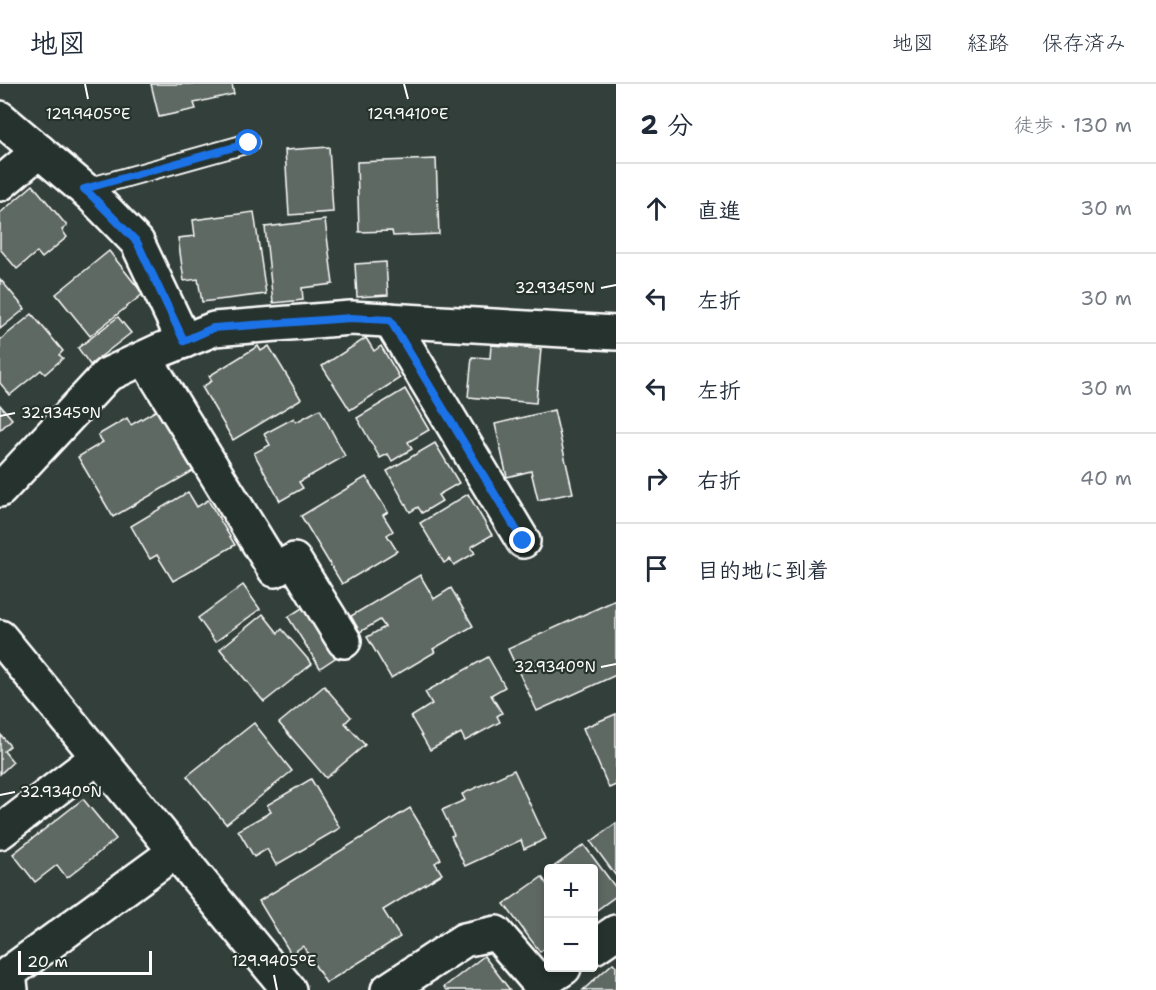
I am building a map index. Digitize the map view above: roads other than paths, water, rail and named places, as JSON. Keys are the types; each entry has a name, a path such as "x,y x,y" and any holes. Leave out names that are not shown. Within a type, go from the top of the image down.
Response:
{"street":[{"path":"0,118 91,195 137,242 184,341"},
{"path":"0,184 39,151"},
{"path":"0,490 107,375 213,328 351,318 616,333"},
{"path":"390,320 523,541"},
{"path":"145,358 275,570 294,560 344,641"},
{"path":"0,637 289,990"},
{"path":"0,832 98,757"},
{"path":"10,990 9,973 176,851"},
{"path":"598,944 616,932"},
{"path":"388,990 464,939 496,933 549,981"}],"lane":[{"path":"84,189 249,143"}]}
